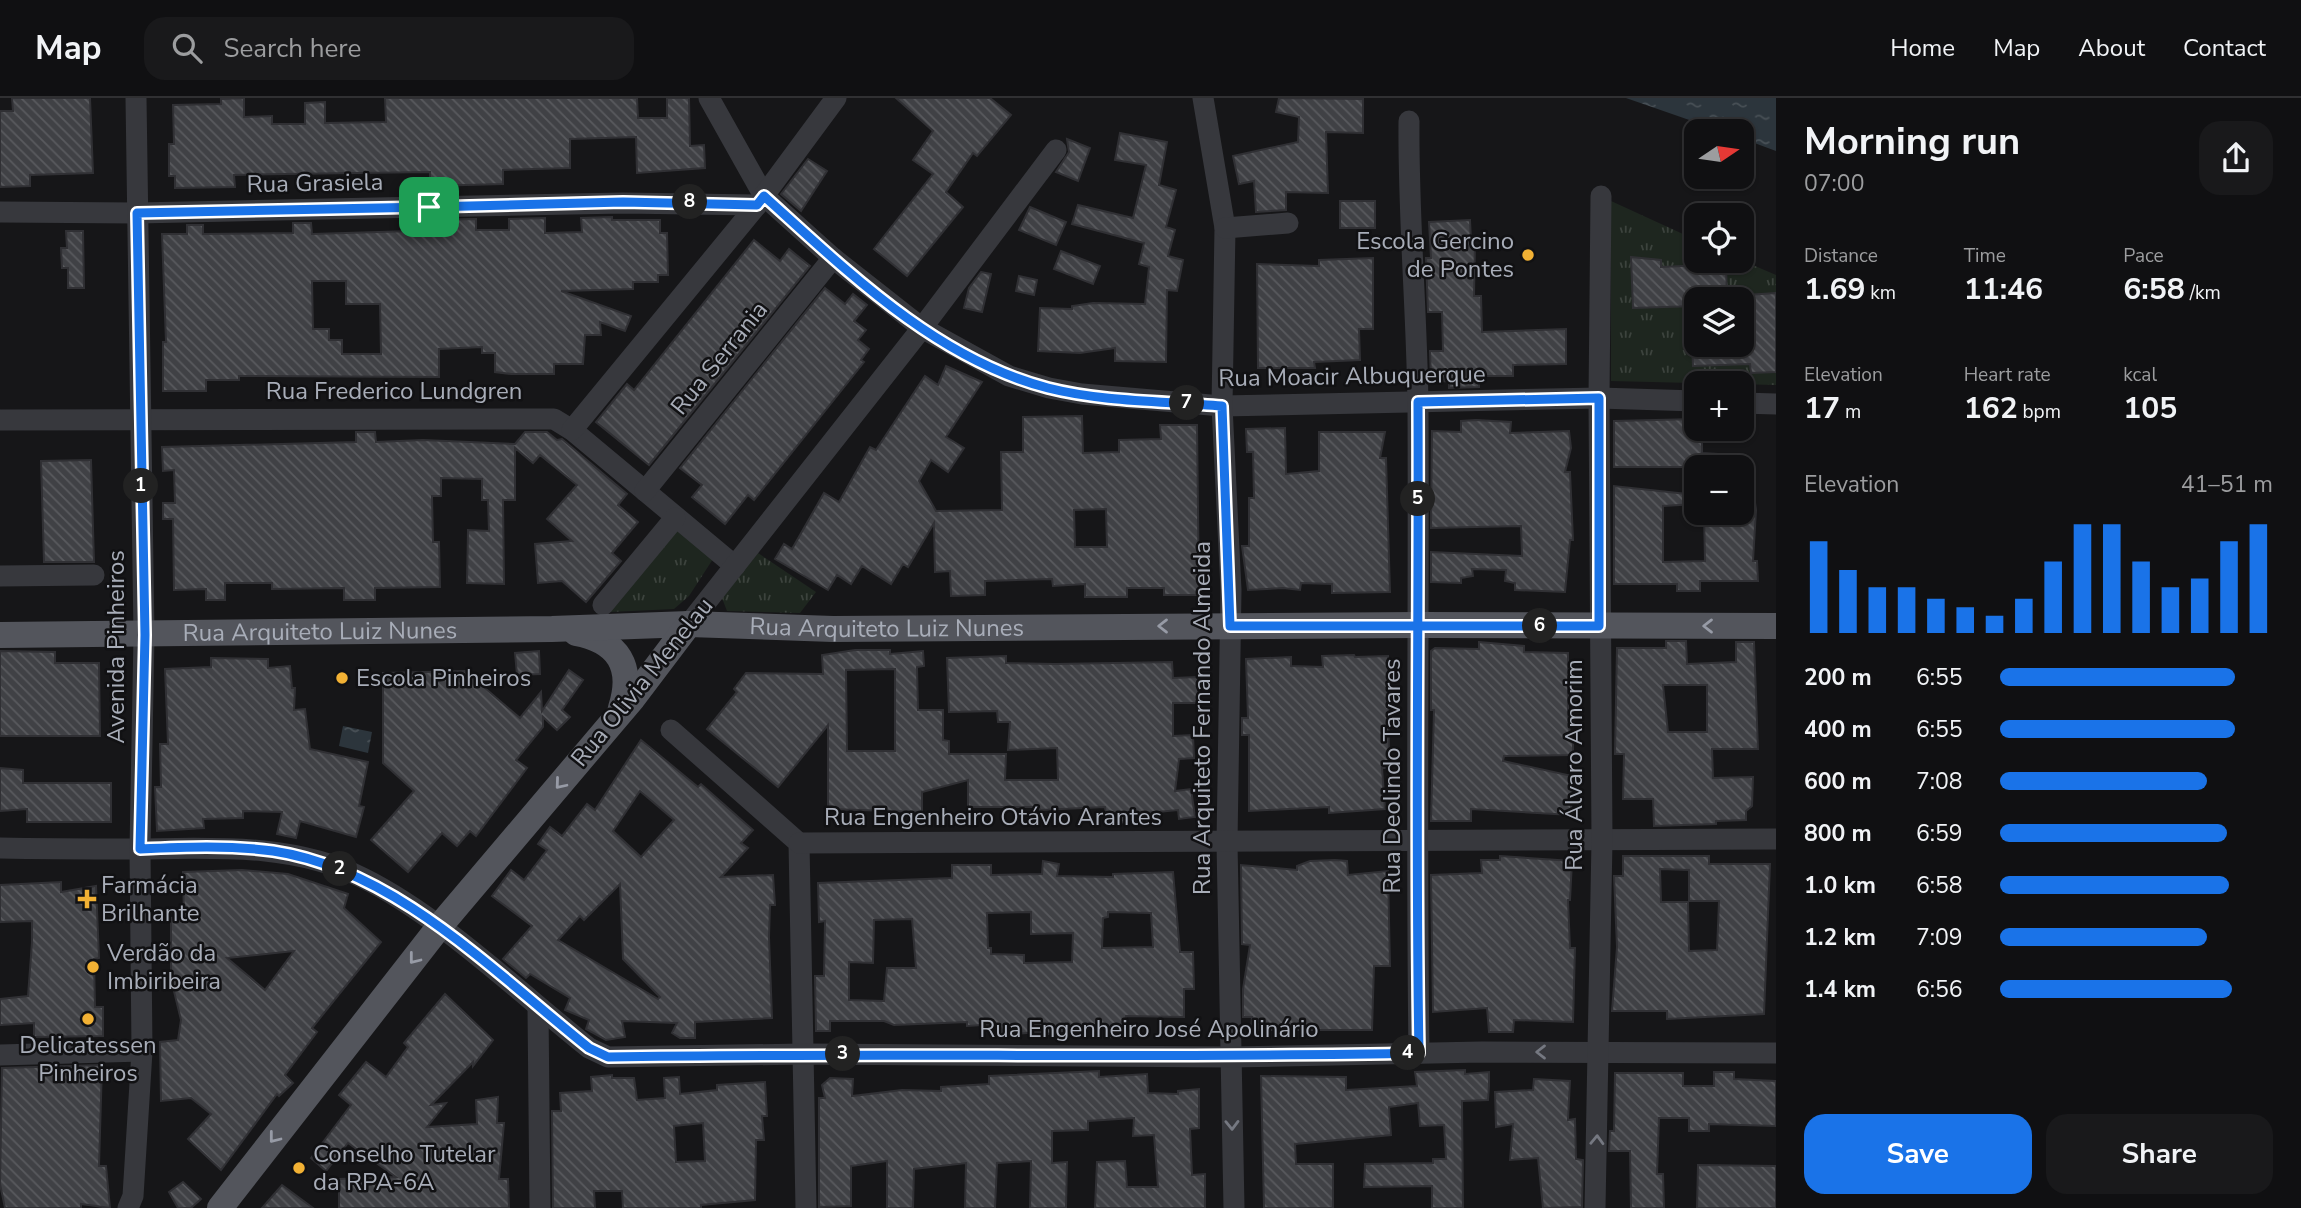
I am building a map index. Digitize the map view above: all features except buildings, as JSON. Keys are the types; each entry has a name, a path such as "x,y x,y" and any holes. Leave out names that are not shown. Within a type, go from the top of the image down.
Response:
{"main road":[{"name":"Rua Arquiteto Luiz Nunes","path":"0,635 552,629 689,624 833,629 1419,625 1776,626"},
{"name":"Rua Olivia Menelau","path":"220,1208 439,927 620,713 689,624"},
{"path":"552,629 590,636 614,650 628,681 620,713"}],"street":[{"name":"Avenida Pinheiros","path":"135,1204 142,1051 140,849 145,635 139,418 136,98"},
{"name":"Rua Moacir Albuquerque","path":"709,98 760,200 922,328 1009,376 1049,388 1222,406 1599,398 1684,401"},
{"path":"572,430 760,200 836,98"},
{"name":"Rua Arquiteto Fernando Almeida","path":"1203,98 1226,228 1222,406 1230,626 1227,843 1234,1208"},
{"name":"Rua Deolindo Tavares","path":"1409,121 1408,195 1418,402 1416,842 1419,1053"},
{"name":"Rua Olivia Menelau","path":"689,624 922,328 1056,150"},
{"name":"Rua Álvaro Amorim","path":"1595,1208 1602,841 1599,626 1601,196"},
{"name":"Rua Grasiela","path":"0,212 137,213 760,200"},
{"path":"1226,228 1288,223"},
{"name":"Rua Serrania","path":"645,491 833,258"},
{"path":"1754,403 1776,404"},
{"name":"Rua Frederico Lundgren","path":"0,420 541,416 554,419 572,430 735,566"},
{"path":"603,605 675,518"},
{"path":"0,576 94,575"},
{"path":"671,730 799,843 806,1208"},
{"name":"Rua Engenheiro Otávio Arantes","path":"799,843 1776,839"},
{"name":"Rua Engenheiro José Apolinário","path":"0,848 203,847 273,851 327,864 363,878 439,927 589,1048 608,1057 804,1054 1231,1057 1419,1053 1776,1053"},
{"path":"538,1008 540,1208"},
{"path":"0,1055 142,1051"}],"green space":[{"path":"1611,201 1684,234 1684,273 1754,273 1754,266 1776,275 1776,385 1754,384 1754,371 1684,371 1684,383 1611,381"},
{"path":"677,531 713,559 689,596 674,609 610,612"},
{"path":"758,553 816,592 800,613 727,611 722,598"}],"water":[{"path":"1626,98 1776,98 1776,151 1754,143 1754,119 1686,119"},
{"path":"343,726 372,732 368,753 339,746"}],"place":[{"name":"Escola Gercino de Pontes","path":"1528,255"},
{"name":"Escola Pinheiros","path":"342,678"},
{"name":"Farmácia Brilhante","path":"87,899"},
{"name":"Verdão da Imbiribeira","path":"93,967"},
{"name":"Delicatessen Pinheiros","path":"88,1019"},
{"name":"Conselho Tutelar da RPA-6A","path":"299,1168"}],"route":[{"path":"429,207 137,213 145,635 140,849 203,847 273,851 327,864 363,878 439,927 589,1048 608,1057 804,1054 1231,1057 1419,1053 1416,842 1419,625 1418,402 1599,398 1599,626 1419,625 1230,626 1231,590 1222,406 1082,394 1009,376 922,328 833,258 764,196 757,205 724,202 623,202 429,207"}]}
